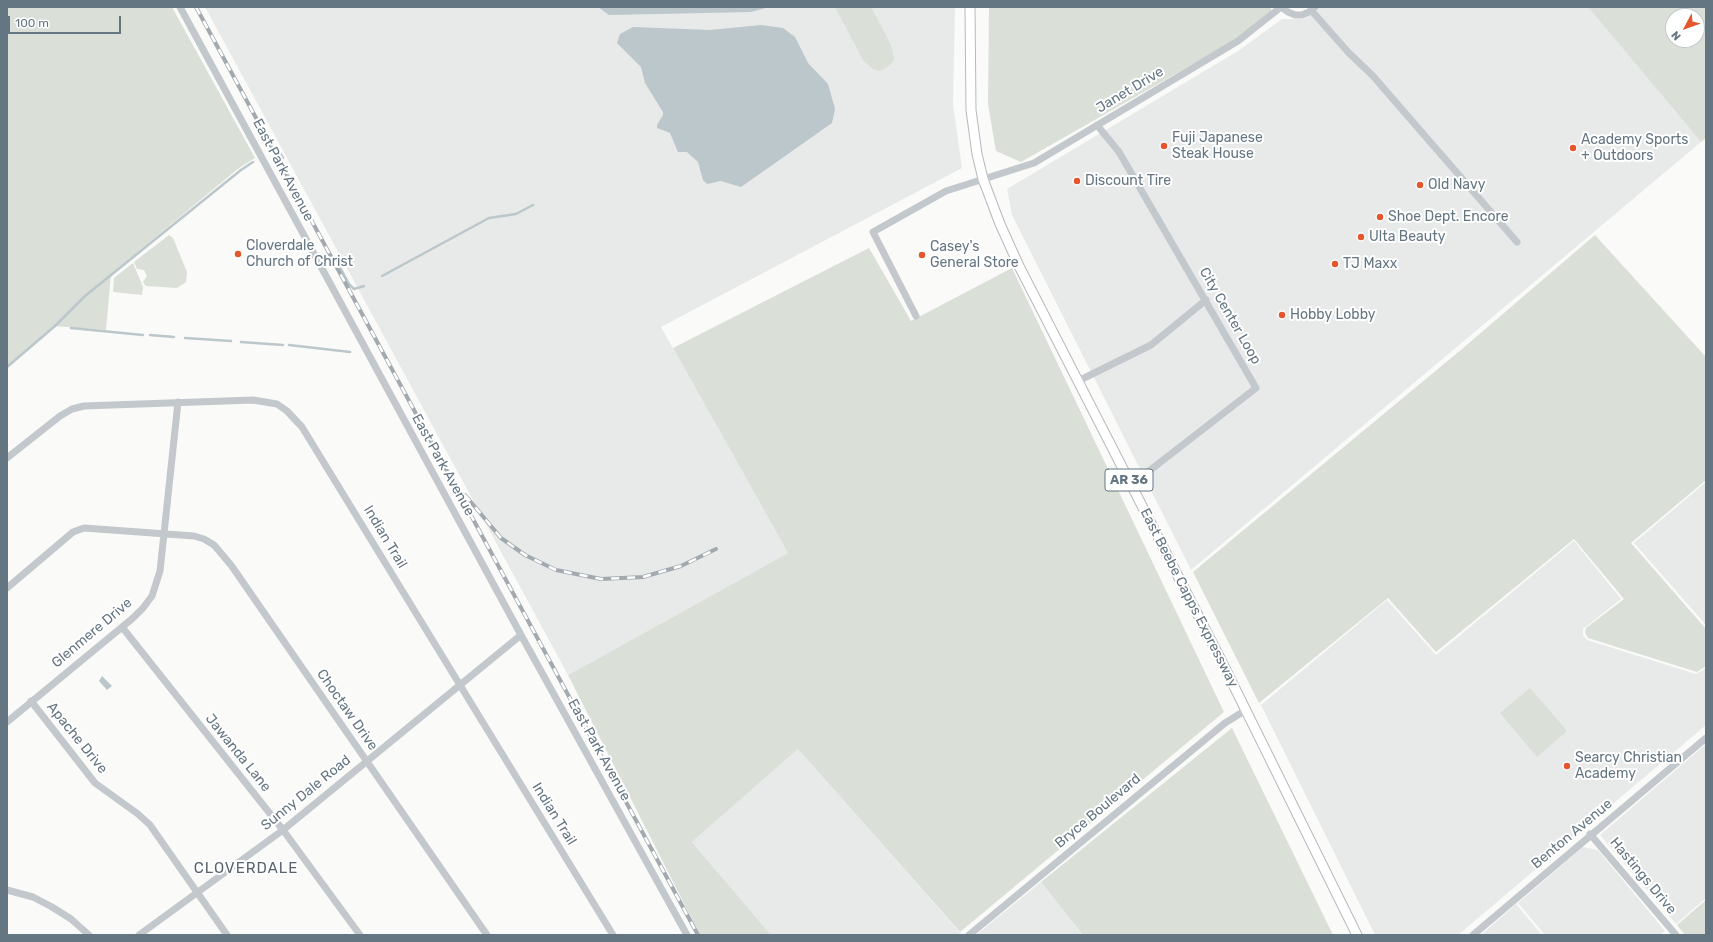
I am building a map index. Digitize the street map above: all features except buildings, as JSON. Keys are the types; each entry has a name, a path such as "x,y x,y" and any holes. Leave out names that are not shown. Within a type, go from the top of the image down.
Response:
{"main road":[{"name":"East Beebe Capps Expressway","path":"970,7 971,110 978,154 984,179 1000,224 1016,259 1246,710 1357,935"}],"street":[{"name":"East Park Avenue","path":"180,7 521,635 686,935"},
{"name":"Janet Drive","path":"916,316 873,232 946,191 1034,163 1238,41 1281,7"},
{"path":"1281,7 1294,15 1302,15 1313,9 1348,52 1373,76 1517,242"},
{"name":"City Center Loop","path":"1097,125 1119,152 1256,388 1131,485"},
{"path":"1078,381 1151,345 1206,300"},
{"name":"Indian Trail","path":"7,458 60,416 78,407 253,400 277,404 295,418 302,427 613,935"},
{"name":"Glenmere Drive","path":"7,722 144,608 152,596 160,571 178,402"},
{"name":"Choctaw Drive","path":"7,588 78,529 93,528 163,533 204,539 214,545 223,555 487,935"},
{"name":"Jawanda Lane","path":"122,627 283,830 360,935"},
{"name":"Sunny Dale Road","path":"139,935 283,830 366,760 521,635"},
{"name":"Apache Drive","path":"31,702 95,783 144,820 227,935"},
{"name":"Bryce Boulevard","path":"970,935 1225,723 1246,710"},
{"name":"Benton Avenue","path":"1473,935 1590,834 1706,738"},
{"name":"Hastings Drive","path":"1590,834 1676,935"},
{"path":"7,890 33,897 52,907 71,919 90,935"}],"shaded area":[{"path":"7,7 172,7 255,158 239,168 111,274 106,330 54,326 7,366"},
{"path":"205,7 955,7 953,105 962,168 661,327 788,553 568,675"},
{"path":"598,7 769,7 751,12 609,15"},
{"path":"835,7 871,7 891,45 894,59 891,64 879,71 873,69 863,60"},
{"path":"1271,7 1271,11 1235,40 1021,162 996,151 988,104 989,8"},
{"path":"1319,7 1588,7 1701,142 1191,570 1012,215 1007,189 1238,51 1282,19 1304,19 1316,12"},
{"path":"1588,7 1706,7 1706,138 1701,142"},
{"path":"761,25 783,28 795,37 808,63 828,84 835,109 832,123 741,187 721,181 707,184 703,180 698,162 687,152 678,152 670,133 657,128 663,112 645,83 641,67 617,43 620,34 633,27 710,30"},
{"path":"169,235 173,238 187,272 186,282 177,288 146,286 143,282 147,276 144,270 137,269 134,262"},
{"path":"1595,235 1706,357 1706,480 1631,543 1706,629 1706,666 1697,672 1588,638 1585,633 1586,628 1624,599 1574,539 1436,652 1388,598 1259,703 1193,572 1462,349"},
{"path":"869,248 911,321 1012,268 1224,712 960,932 798,749 692,842 771,935 700,935 568,675 788,553 673,348"},
{"path":"133,263 143,287 142,295 113,292 114,278"},
{"path":"1706,482 1706,625 1634,543"},
{"path":"1574,541 1621,599 1583,629 1583,635 1587,640 1696,674 1706,668 1706,725 1458,935 1375,935 1261,705 1387,600 1436,655"},
{"path":"102,676 112,686 107,690 99,681"},
{"path":"1530,688 1567,731 1537,757 1500,713"},
{"path":"1232,728 1333,935 1083,935 1041,882"},
{"path":"1706,744 1706,898 1676,924 1600,835"},
{"path":"798,749 962,935 771,935 692,842"},
{"path":"1583,847 1598,850 1665,931 1660,935 1545,935 1518,903"},
{"path":"1041,882 1083,935 976,935"},
{"path":"1706,900 1706,935 1685,935 1677,925"},
{"path":"1516,904 1542,935 1481,935"}],"waterway":[{"path":"275,150 280,153 283,158"},
{"path":"7,367 55,326 85,296 241,170 253,162"},
{"path":"382,276 489,218 516,214 533,205"},
{"path":"335,258 349,284 354,289 364,286"},
{"path":"71,328 143,335"},
{"path":"150,335 174,337"},
{"path":"185,338 231,341"},
{"path":"241,342 283,345"},
{"path":"289,345 350,352"}],"railway":[{"path":"196,7 698,935"},
{"path":"465,495 501,538 525,555 556,570 601,579 643,577 681,566 716,549"}],"place":[{"name":"Fuji Japanese Steak House","path":"1164,146"},
{"name":"Academy Sports + Outdoors","path":"1573,148"},
{"name":"Discount Tire","path":"1077,181"},
{"name":"Old Navy","path":"1420,185"},
{"name":"Shoe Dept. Encore","path":"1380,217"},
{"name":"Ulta Beauty","path":"1361,237"},
{"name":"Cloverdale Church of Christ","path":"238,254"},
{"name":"Casey's General Store","path":"922,255"},
{"name":"TJ Maxx","path":"1335,264"},
{"name":"Hobby Lobby","path":"1282,315"},
{"name":"Searcy Christian Academy","path":"1567,766"}],"district":[{"name":"CLOVERDALE","path":"246,869"}]}
